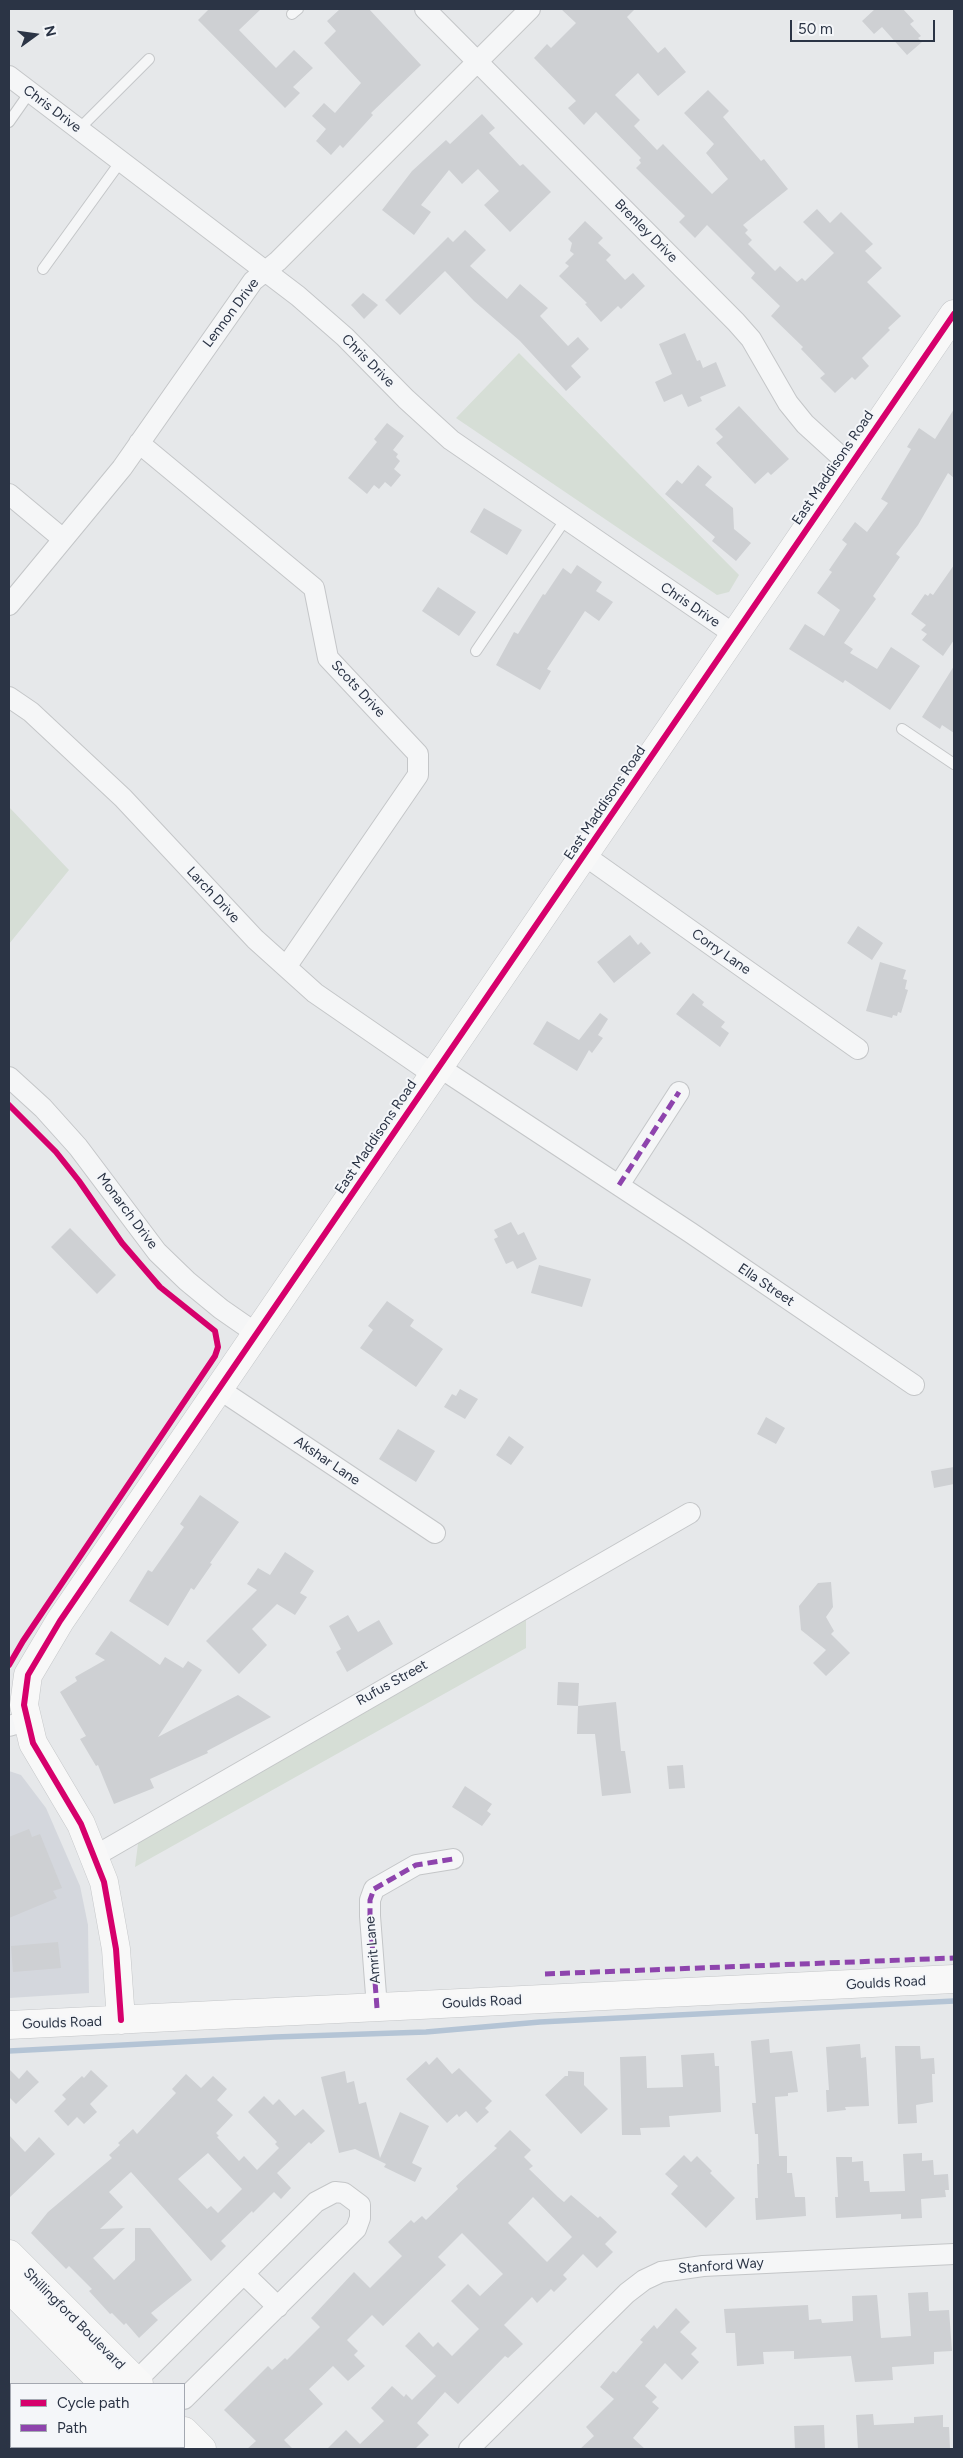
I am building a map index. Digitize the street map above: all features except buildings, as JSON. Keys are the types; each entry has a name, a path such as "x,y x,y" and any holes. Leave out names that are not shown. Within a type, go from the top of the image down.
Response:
{"street":[{"name":"Brenley Drive","path":"425,9 736,322 751,340 788,403 805,424 850,465"},
{"name":"Lennon Drive","path":"9,606 122,468 253,281 530,9"},
{"name":"Chris Drive","path":"9,76 266,270 345,337 417,410 451,440 735,635"},
{"name":"East Maddisons Road","path":"121,2020 113,1930 105,1889 95,1856 72,1808 18,1724 28,1675 35,1661 219,1389 953,317"},
{"name":"Scots Drive","path":"139,443 314,588 328,658 418,754 418,775 286,967"},
{"path":"9,494 63,539"},
{"name":"Larch Drive","path":"9,698 32,712 123,798 255,939 286,967 315,992 436,1071"},
{"name":"Corry Lane","path":"584,855 858,1049"},
{"name":"Ella Street","path":"436,1071 618,1186 914,1385"},
{"name":"Monarch Drive","path":"9,1076 78,1147 157,1252 186,1281 221,1309 257,1334"},
{"path":"618,1186 679,1092"},
{"name":"Akshar Lane","path":"219,1389 435,1533"},
{"name":"Rufus Street","path":"95,1856 690,1513"},
{"name":"Amrit Lane","path":"377,2008 370,1916 370,1900 374,1889 416,1865 453,1859"},
{"name":"Goulds Road","path":"9,2025 954,1979"},
{"path":"136,2383 316,2202 335,2192 344,2193 360,2205 360,2218 356,2229 185,2398"},
{"name":"Shillingford Boulevard","path":"9,2254 136,2383"},
{"name":"Stanford Way","path":"469,2449 627,2293 644,2280 662,2272 703,2266 954,2254"},
{"path":"244,2274 278,2307"},
{"name":"Shillingford Boulevard","path":"9,2288 103,2383"}],"lane":[{"path":"79,129 149,59"},
{"path":"9,122 30,92"},
{"path":"43,269 121,161"},
{"path":"476,651 565,520"},
{"path":"902,729 954,764"}],"shaded area":[{"path":"519,353 739,575 729,592 717,595 456,418"},
{"path":"9,807 69,870 9,944"},
{"path":"526,1616 526,1648 135,1867 139,1836"},
{"path":"9,1771 21,1775 46,1808 80,1886 88,1925 89,1993 9,1998"}],"waterway":[{"path":"9,2051 275,2037 426,2032 540,2022 954,2001"}],"marked path":[{"path":"619,1185 679,1092"},
{"path":"377,2008 370,1916 370,1900 374,1889 416,1865 453,1859"},
{"path":"545,1974 954,1958"}],"cycle path":[{"path":"121,2020 116,1949 104,1882 81,1824 33,1743 24,1705 28,1675 60,1621 954,314"},
{"path":"9,1105 56,1152 79,1181 122,1243 160,1287 215,1331 218,1347 215,1356 23,1641 9,1665"}]}
